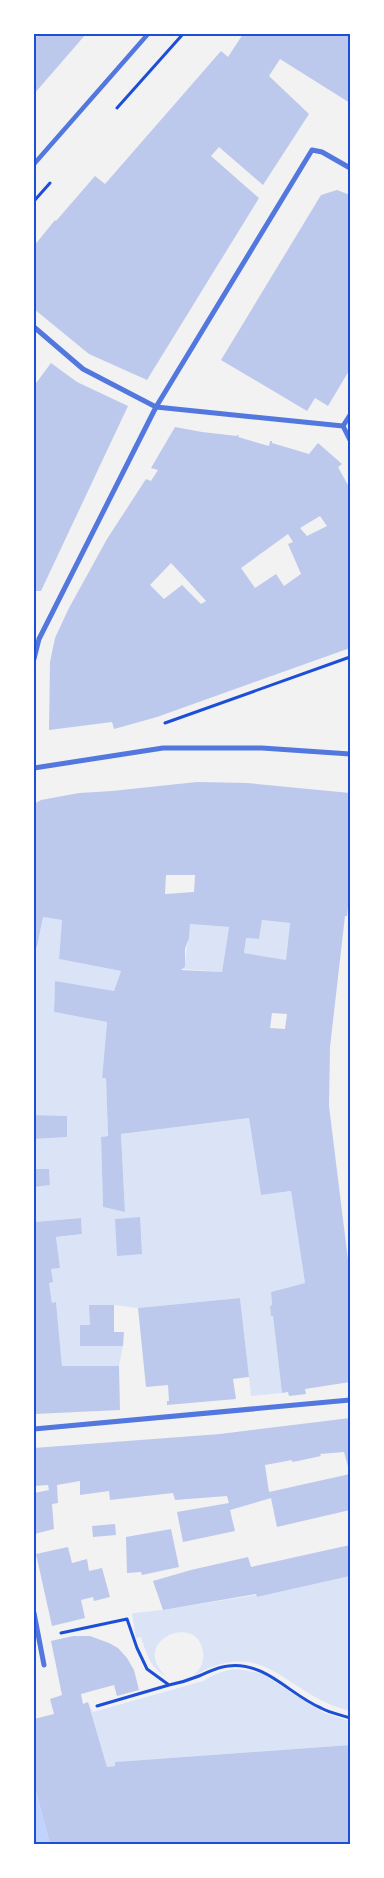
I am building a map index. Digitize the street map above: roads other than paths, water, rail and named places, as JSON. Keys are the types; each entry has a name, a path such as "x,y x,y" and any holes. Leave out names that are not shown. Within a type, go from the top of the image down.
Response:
{"street":[{"path":"34,164 148,34"},
{"path":"34,659 39,639 156,407 312,150 322,152 350,168"},
{"path":"34,327 83,369 156,407 343,426"},
{"path":"343,426 350,415"},
{"path":"343,426 350,440"},
{"path":"34,768 163,748 262,748 350,754"},
{"path":"34,1429 350,1400"},
{"path":"34,1614 44,1665"}],"water":[{"path":"34,1784 50,1844 34,1844"}]}
